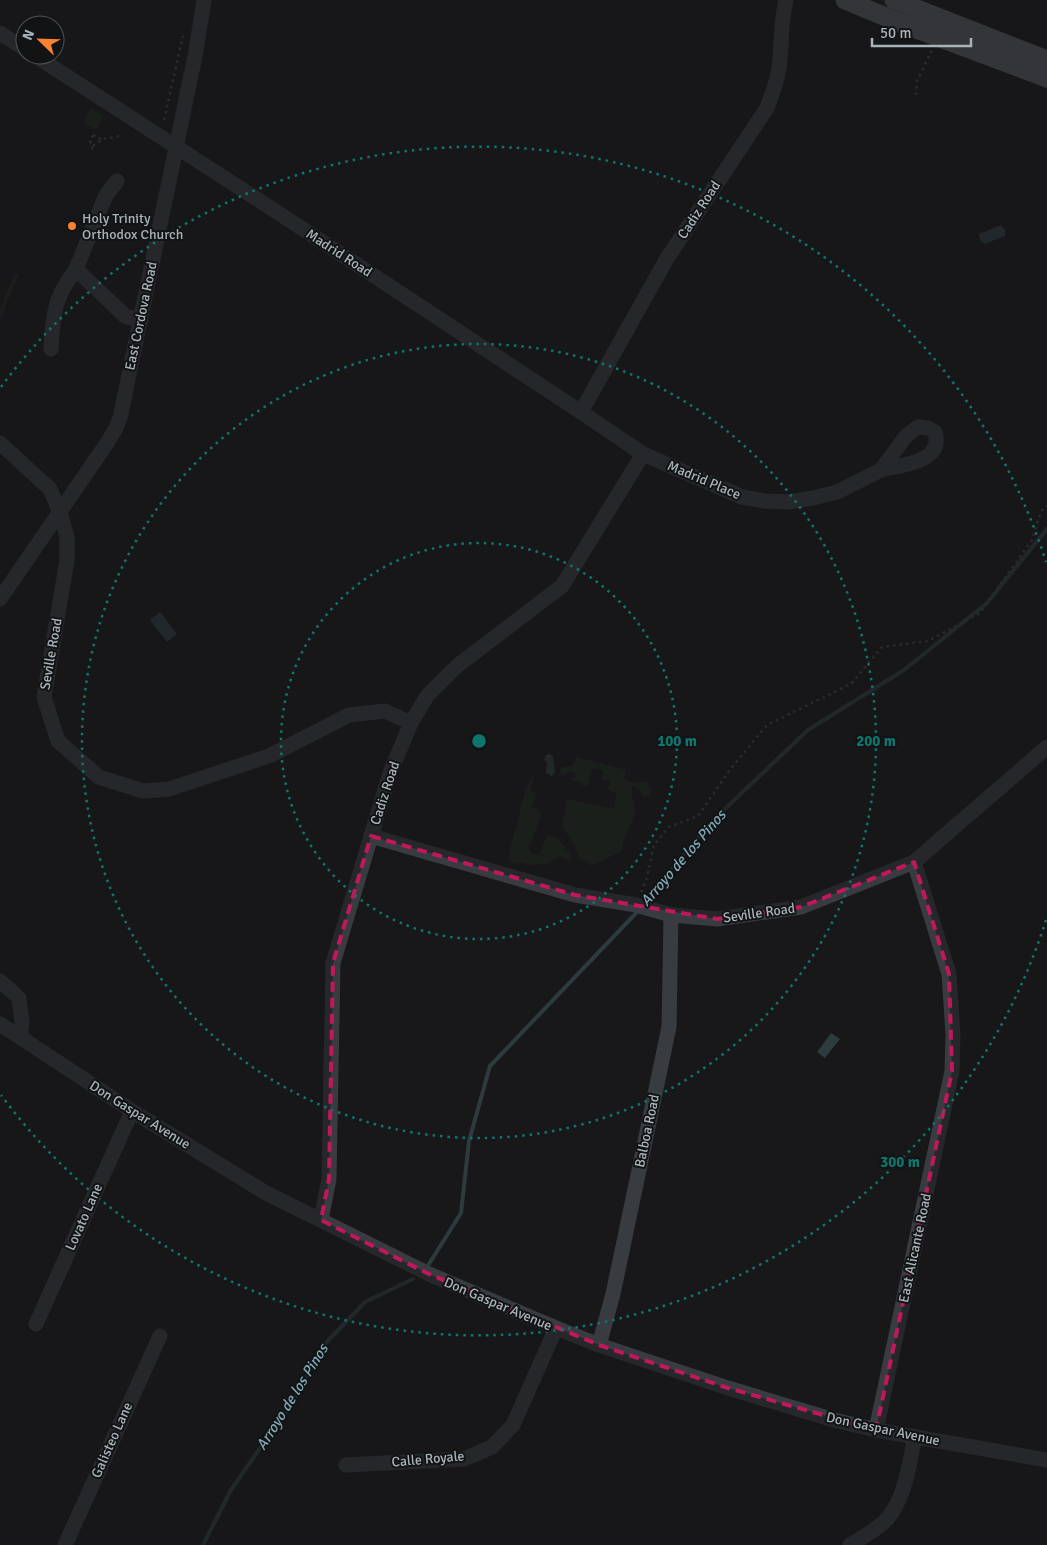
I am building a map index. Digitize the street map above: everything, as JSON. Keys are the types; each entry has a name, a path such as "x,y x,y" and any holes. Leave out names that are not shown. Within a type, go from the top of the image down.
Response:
{"main road":[{"path":"845,0 907,26 1047,78"},
{"path":"894,0 1047,60"}],"street":[{"name":"East Cordova Road","path":"0,599 116,428 124,405 196,51 204,0"},
{"name":"Cadiz Road","path":"582,412 651,285 766,108 775,86 780,60 782,17 786,0"},
{"path":"0,33 15,43"},
{"name":"Madrid Road","path":"50,65 582,412 643,454"},
{"path":"51,349 52,325 60,293 76,269 106,194 117,181"},
{"path":"76,269 125,316 140,321"},
{"name":"Seville Road","path":"0,443 50,489 60,512 67,537 67,560 44,697 58,741 98,777 143,791 169,789 269,756 349,715 385,711 411,722"},
{"name":"Cadiz Road","path":"321,1220 329,1179 332,963 390,773 411,722 427,696 457,666 562,586 643,454"},
{"name":"Madrid Place","path":"643,454 742,497 765,501 789,502 837,492 881,470"},
{"name":"Seville Road","path":"371,836 575,895 636,905 671,915 717,919 800,907 914,862 1047,747"},
{"name":"East Alicante Road","path":"876,1430 952,1071 953,1034 948,974 914,862"},
{"name":"Balboa Road","path":"599,1345 616,1282 669,1027 671,915"},
{"path":"0,981 19,998 22,1023 20,1037"},
{"name":"Don Gaspar Avenue","path":"0,1024 132,1111 266,1192 428,1274 556,1328 599,1345 728,1388 834,1420 876,1430 1047,1460"},
{"name":"Lovato Lane","path":"36,1324 132,1111"},
{"name":"Calle Royale","path":"346,1465 464,1459 492,1447 513,1425 556,1328"},
{"name":"Galisteo Lane","path":"65,1545 160,1336"},
{"path":"850,1545 887,1518 902,1492 915,1437"}],"path":[{"path":"164,120 184,30"},
{"path":"916,95 917,81 935,45"},
{"path":"103,140 94,135 90,141 92,148 103,140 120,136"},
{"path":"636,905 647,877 654,845 669,827 698,816 729,771 767,725 851,684 882,647 928,641 980,613 1032,540 1041,511 1047,506"}],"highlighted area":[{"path":"371,836 575,895 717,919 801,907 914,862 949,974 952,1071 876,1430 728,1388 599,1345 429,1274 321,1220 329,1179 333,963"}],"shaded area":[{"path":"90,108 103,115 97,129 84,124"},
{"path":"1001,225 1005,230 1005,236 984,244 980,240 979,234"},
{"path":"15,273 18,275 0,320 0,309"},
{"path":"160,612 177,634 167,642 150,620"},
{"path":"550,754 553,757 555,772 552,776 546,773 547,763 544,760 546,755"},
{"path":"576,757 626,770 624,779 633,783 646,782 651,790 650,797 642,795 639,788 633,785 631,794 635,813 624,839 622,851 591,866 587,861 580,859 572,841 562,826 567,799 614,809 617,793 608,790 610,781 602,779 603,770 592,768 588,786 581,785 581,782 570,779 576,777 575,773 560,774 560,769 563,767 573,766"},
{"path":"534,774 530,791 537,793 531,808 537,809 541,815 529,848 531,853 539,855 547,836 552,837 558,840 571,854 571,861 560,856 546,864 528,865 524,862 514,864 508,858 526,788"},
{"path":"831,1033 840,1039 825,1058 817,1052"}],"waterway":[{"name":"Arroyo de los Pinos","path":"644,904 710,823 808,730 904,670 987,603 1047,529"},
{"name":"Arroyo de los Pinos","path":"429,1264 461,1213 469,1141 490,1066 639,910"},
{"name":"Arroyo de los Pinos","path":"203,1545 231,1490 299,1392 321,1348 365,1302 413,1279"}],"place":[{"name":"Holy Trinity Orthodox Church","path":"72,226"}]}
